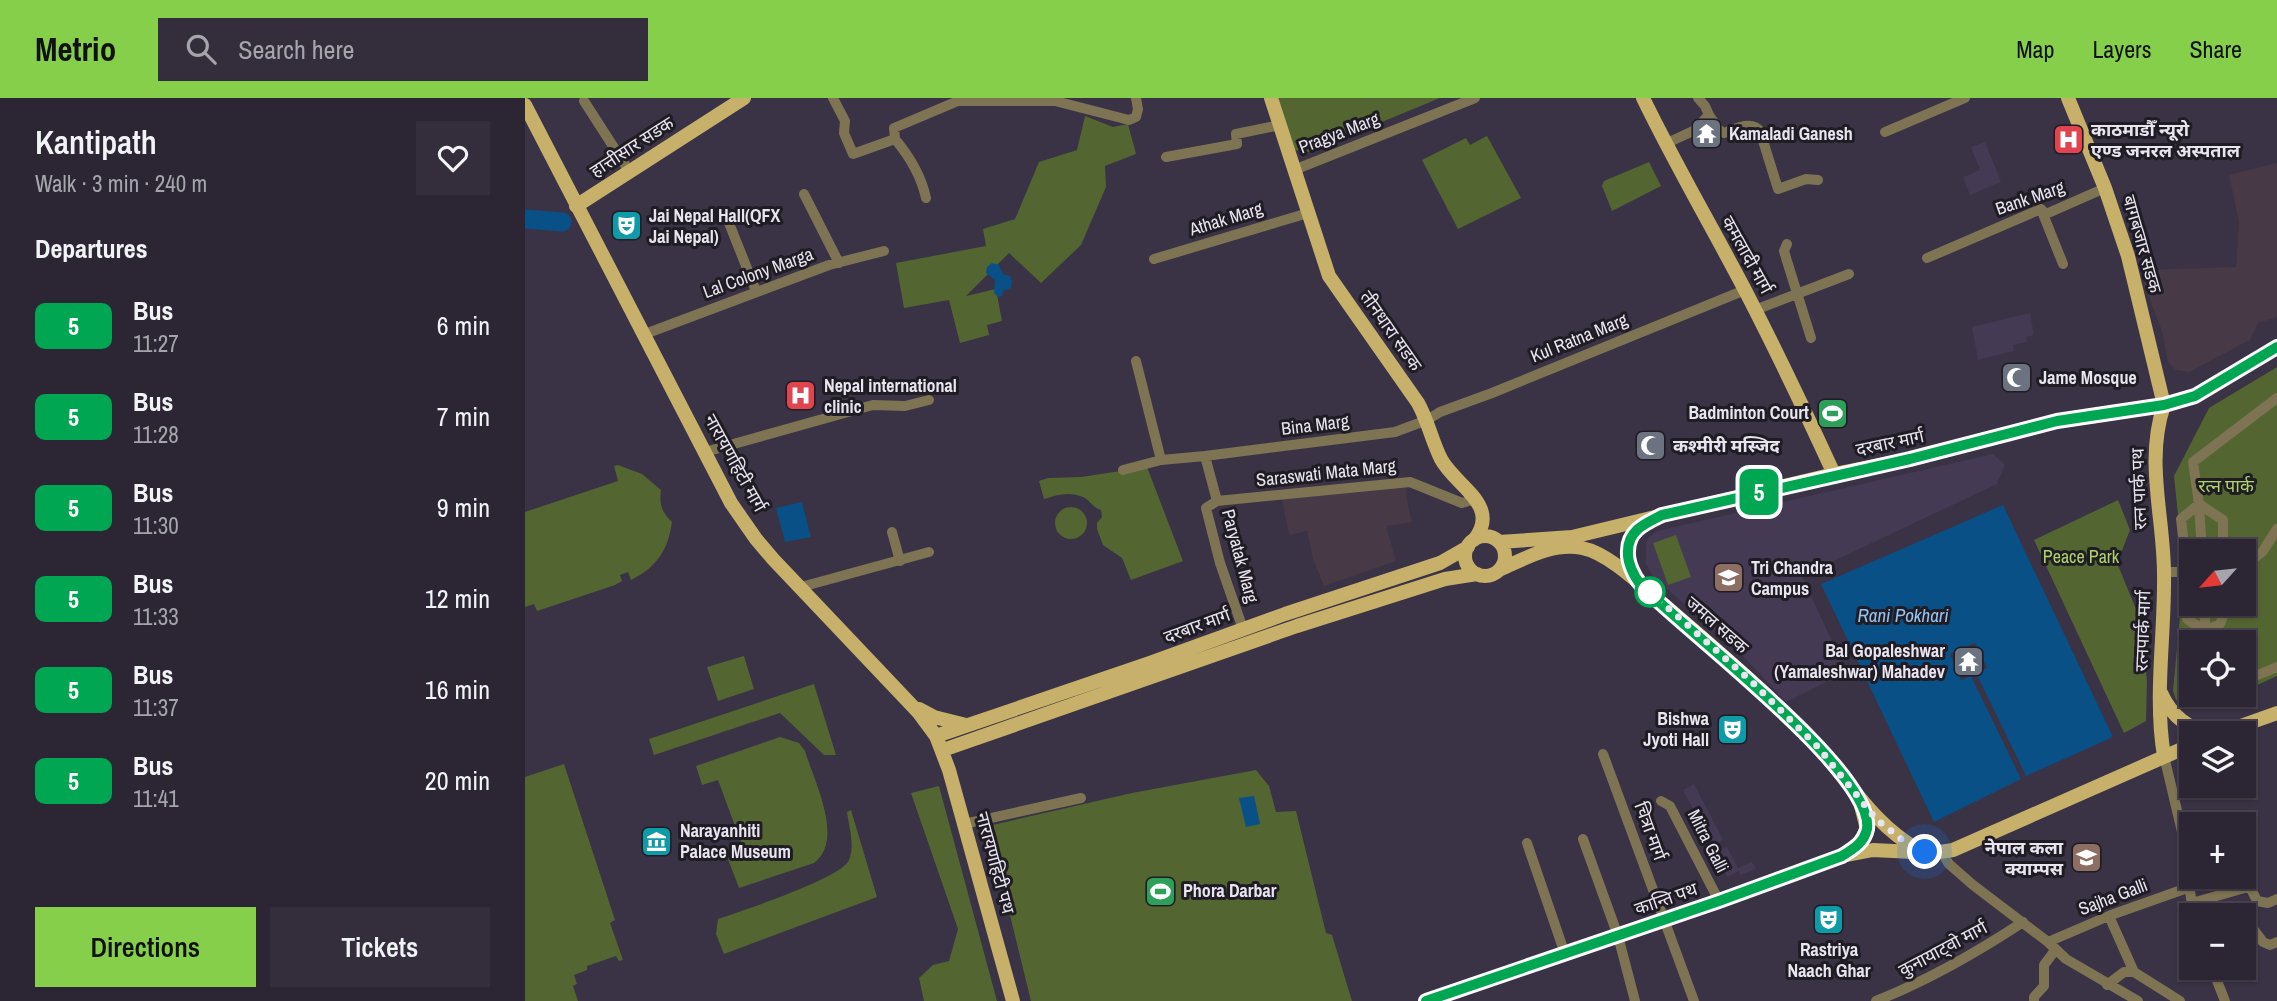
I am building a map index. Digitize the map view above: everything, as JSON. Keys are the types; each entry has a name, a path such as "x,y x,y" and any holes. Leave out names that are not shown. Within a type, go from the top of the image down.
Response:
{"main road":[{"name":"हात्तीसार सडक","path":"576,206 744,98"},
{"name":"तीनधारा सडक","path":"1271,98 1325,265 1335,286 1427,420 1444,464 1477,501"},
{"name":"कमलादी मार्ग","path":"1643,98 1665,144 1745,290 1833,474"},
{"name":"बागबजार सडक","path":"2068,98 2105,188 2128,256 2164,405"},
{"name":"नारायणहिटी मार्ग","path":"525,105 731,503 756,539 911,705 936,736"},
{"name":"दरबार मार्ग","path":"1499,542 1572,537 1833,474 1910,459 2057,421 2164,405 2195,396 2277,347"},
{"name":"रत्न पार्क पथ","path":"2164,405 2158,425 2155,462 2164,572"},
{"path":"1471,543 1489,537 1499,542 1503,546 1505,558 1501,569 1487,576 1477,574 1468,566 1466,553 1471,543 1482,528 1483,519 1477,501"},
{"path":"1640,584 1630,563 1628,544 1636,529 1662,515"},
{"name":"दरबार मार्ग","path":"936,736 1440,563 1471,543"},
{"name":"जमल सडक","path":"1501,569 1556,548 1581,547 1594,551 1640,584 1751,681 1818,747 1859,798"},
{"name":"रत्नपार्क मार्ग","path":"2164,572 2160,719 2164,756"},
{"name":"दरबार मार्ग","path":"943,750 1297,626 1445,579 1477,574"},
{"path":"2161,691 2172,714 2181,721"},
{"path":"911,705 934,717 967,725"},
{"path":"2255,721 2277,713"},
{"name":"नारायणहिटी पथ","path":"936,736 956,793 1013,1001"},
{"path":"956,793 955,769 958,756 964,745 974,740"},
{"name":"कान्ति पथ","path":"1426,1001 1664,921 1842,856 1873,850 1942,853 2179,750"},
{"path":"1842,856 1857,847 1867,829 1859,798"},
{"name":"कान्ति पथ","path":"1859,798 1876,819 1921,851"}],"street":[{"path":"833,98 845,121 844,133 853,154 895,139"},
{"path":"926,198 911,158 895,139 894,128 958,101 1055,101 1129,120 1136,117 1136,98"},
{"name":"Pragya Marg","path":"1294,170 1475,98"},
{"path":"1698,98 1719,130 1724,133 1751,125 1761,131 1778,189 1799,181 1818,180"},
{"path":"1885,132 1965,98"},
{"path":"584,101 629,171"},
{"path":"1665,144 1693,131 1709,115"},
{"path":"1166,158 1237,144 1236,134 1280,125"},
{"name":"Bank Marg","path":"1927,258 2041,209 2046,214 2105,188"},
{"path":"804,194 839,263"},
{"path":"2041,209 2063,264"},
{"name":"Athak Marg","path":"1154,259 1308,213"},
{"path":"727,218 756,291"},
{"path":"1787,244 1784,251 1811,338"},
{"name":"Lal Colony Marga","path":"645,334 756,291 884,251"},
{"path":"1755,310 1849,274"},
{"name":"Kul Ratna Marg","path":"1427,420 1440,412 1745,290"},
{"path":"1136,361 1161,460"},
{"path":"2201,539 2193,462 2277,398"},
{"path":"705,452 873,405 905,406 929,400"},
{"name":"Bina Marg","path":"1205,456 1395,432 1427,420"},
{"path":"1123,470 1161,460 1205,456"},
{"name":"Paryatak Marg","path":"1205,456 1217,501 1206,509 1220,563 1243,629"},
{"name":"Saraswati Mata Marg","path":"1217,501 1410,482 1462,503 1477,501"},
{"path":"2199,504 2223,520 2223,539"},
{"path":"2183,539 2181,519 2199,504"},
{"path":"2256,557 2263,551 2277,529"},
{"path":"892,532 899,561"},
{"path":"801,587 929,552"},
{"path":"2164,572 2179,572"},
{"path":"2187,616 2198,630"},
{"path":"2213,630 2223,616"},
{"path":"2256,676 2277,667"},
{"name":"चित्रा मार्ग","path":"1603,754 1694,1001"},
{"path":"2164,756 2179,819"},
{"path":"964,824 1081,798"},
{"name":"Mitra Galli","path":"1661,801 1670,806 1719,901"},
{"path":"1583,839 1618,936 1635,1001"},
{"path":"1527,843 1565,954"},
{"path":"1942,853 1949,864 1973,885 2023,922 2066,959 2138,1001"},
{"path":"2190,889 2192,903 2248,887 2257,901 2268,903 2277,899"},
{"name":"Sajha Galli","path":"2052,946 2109,916 2184,889"},
{"path":"2109,916 2134,972"},
{"name":"कुनायाट्वो मार्ग","path":"1876,1001 1961,962 2023,922"},
{"path":"2256,933 2263,942 2270,945 2277,942"},
{"path":"2034,1001 2034,997 2044,986 2046,961 2052,946"},
{"path":"2108,985 2124,972 2134,972 2180,1001"},
{"path":"2217,980 2225,1001"}],"shaded area":[{"path":"1985,142 2001,182 1970,195 1963,177 1980,170 1971,147"},
{"path":"2277,163 2277,317 2258,323 2250,340 2189,372 2176,370 2168,362 2162,331 2145,287 2142,270 2236,267 2239,222 2229,175"},
{"path":"2030,313 2034,335 2026,337 2027,342 2013,345 2014,351 1978,360 1972,327"},
{"name":"Tri Chandra Campus","path":"1993,454 2005,465 1997,484 1802,576 1846,672 1786,702 1733,645 1655,579 1646,564 1646,543 1657,531"},
{"path":"1406,486 1412,522 1386,526 1396,561 1324,586 1313,559 1307,531 1289,535 1282,499"},
{"path":"1694,784 1723,840 1712,846 1683,790"},
{"path":"1727,847 1738,868 1752,862 1756,869 1740,875 1739,871 1727,877 1715,853"}],"green space":[{"path":"1277,98 1440,98 1309,152 1294,150"},
{"path":"1085,116 1113,127 1128,124 1136,154 1105,166 1106,187 1081,245 1041,283 1009,253 966,296 996,289 1002,321 987,325 989,335 960,343 949,300 904,308 896,263 986,246 983,229 1015,219 1039,162 1077,150"},
{"path":"1487,136 1521,198 1458,229 1422,160 1466,138 1470,145"},
{"path":"1649,162 1661,186 1612,211 1602,186 1604,181"},
{"name":"रत्न पार्क","path":"2277,367 2277,676 2256,686 2256,630 2179,630 2179,701 2176,700 2173,691 2180,616 2256,616 2256,539 2180,539 2174,476 2209,408"},
{"path":"614,466 642,474 661,490 662,508 672,522 668,541 660,557 631,580 628,572 620,575 622,581 615,585 537,611 534,604 525,607 525,512 618,481"},
{"path":"1147,467 1183,561 1131,580 1122,558 1103,545 1097,529 1097,523 1102,517 1101,510 1085,498 1073,494 1044,499 1039,481"},
{"name":"Peace Park","path":"2118,500 2130,530 2117,563 2141,621 2147,681 2146,721 2124,733 2034,540"},
{"path":"1071,507 1083,511 1087,523 1083,535 1071,539 1059,535 1055,523 1059,511"},
{"path":"1676,535 1691,577 1668,585 1653,543"},
{"path":"744,656 754,689 718,701 707,667"},
{"path":"814,684 836,755 824,755 780,713 654,755 649,739"},
{"path":"780,737 799,743 805,751 825,810 827,840 823,853 814,863 739,888 728,859 745,853 718,780 702,785 696,766"},
{"path":"564,764 615,920 610,923 623,960 619,961 616,956 587,966 587,970 574,975 577,984 573,986 578,1001 525,1001 525,777"},
{"name":"Phora Darbar","path":"1256,770 1269,786 1276,812 1296,811 1326,933 1332,935 1352,1001 1031,1001 988,826 1132,793"},
{"path":"939,786 997,1001 924,1001 919,978 933,965 949,961 958,929 911,793"},
{"path":"851,810 877,897 724,954 716,934 718,919 768,902 829,876 849,860 852,843 847,812"}],"water":[{"path":"992,263 999,265 1003,274 1010,276 1012,282 1011,288 998,297 994,293 995,280 986,273 987,267"},
{"path":"802,502 811,537 785,542 776,508"},
{"name":"Rani Pokhari","path":"2003,505 2113,737 2026,776 1976,673 1987,668 1975,643 1950,654 1961,680 1971,676 2021,779 1934,822 1821,584"},
{"path":"1254,796 1260,824 1246,827 1239,798"}],"waterway":[{"path":"525,219 562,222"}],"bus line":[{"name":"5","path":"1426,1001 1842,856 1857,847 1867,829 1859,798 1818,747 1751,681 1640,584 1627,553 1628,544 1636,529 1662,515 1833,474 1910,459 2057,421 2164,405 2195,396 2277,347"}],"place":[{"name":"Kamaladi Ganesh","path":"1706,134"},
{"name":"काठमाडौँ न्यूरो एण्ड जनरल अस्पताल","path":"2068,140"},
{"name":"Jai Nepal Hall(QFX Jai Nepal)","path":"626,226"},
{"name":"Jame Mosque","path":"2016,378"},
{"name":"Nepal international clinic","path":"801,396"},
{"name":"Badminton Court","path":"1832,413"},
{"name":"कश्मीरी मस्जिद","path":"1650,446"},
{"name":"Tri Chandra Campus","path":"1728,578"},
{"name":"Bal Gopaleshwar (Yamaleshwar) Mahadev","path":"1968,661"},
{"name":"Bishwa Jyoti Hall","path":"1732,729"},
{"name":"Narayanhiti Palace Museum","path":"657,841"},
{"name":"नेपाल कला क्याम्पस","path":"2086,858"},
{"name":"Phora Darbar","path":"1160,891"},
{"name":"Rastriya Naach Ghar","path":"1829,919"}],"route":[{"path":"1650,592 1751,681 1818,747 1876,819 1905,842 1925,852"}]}
